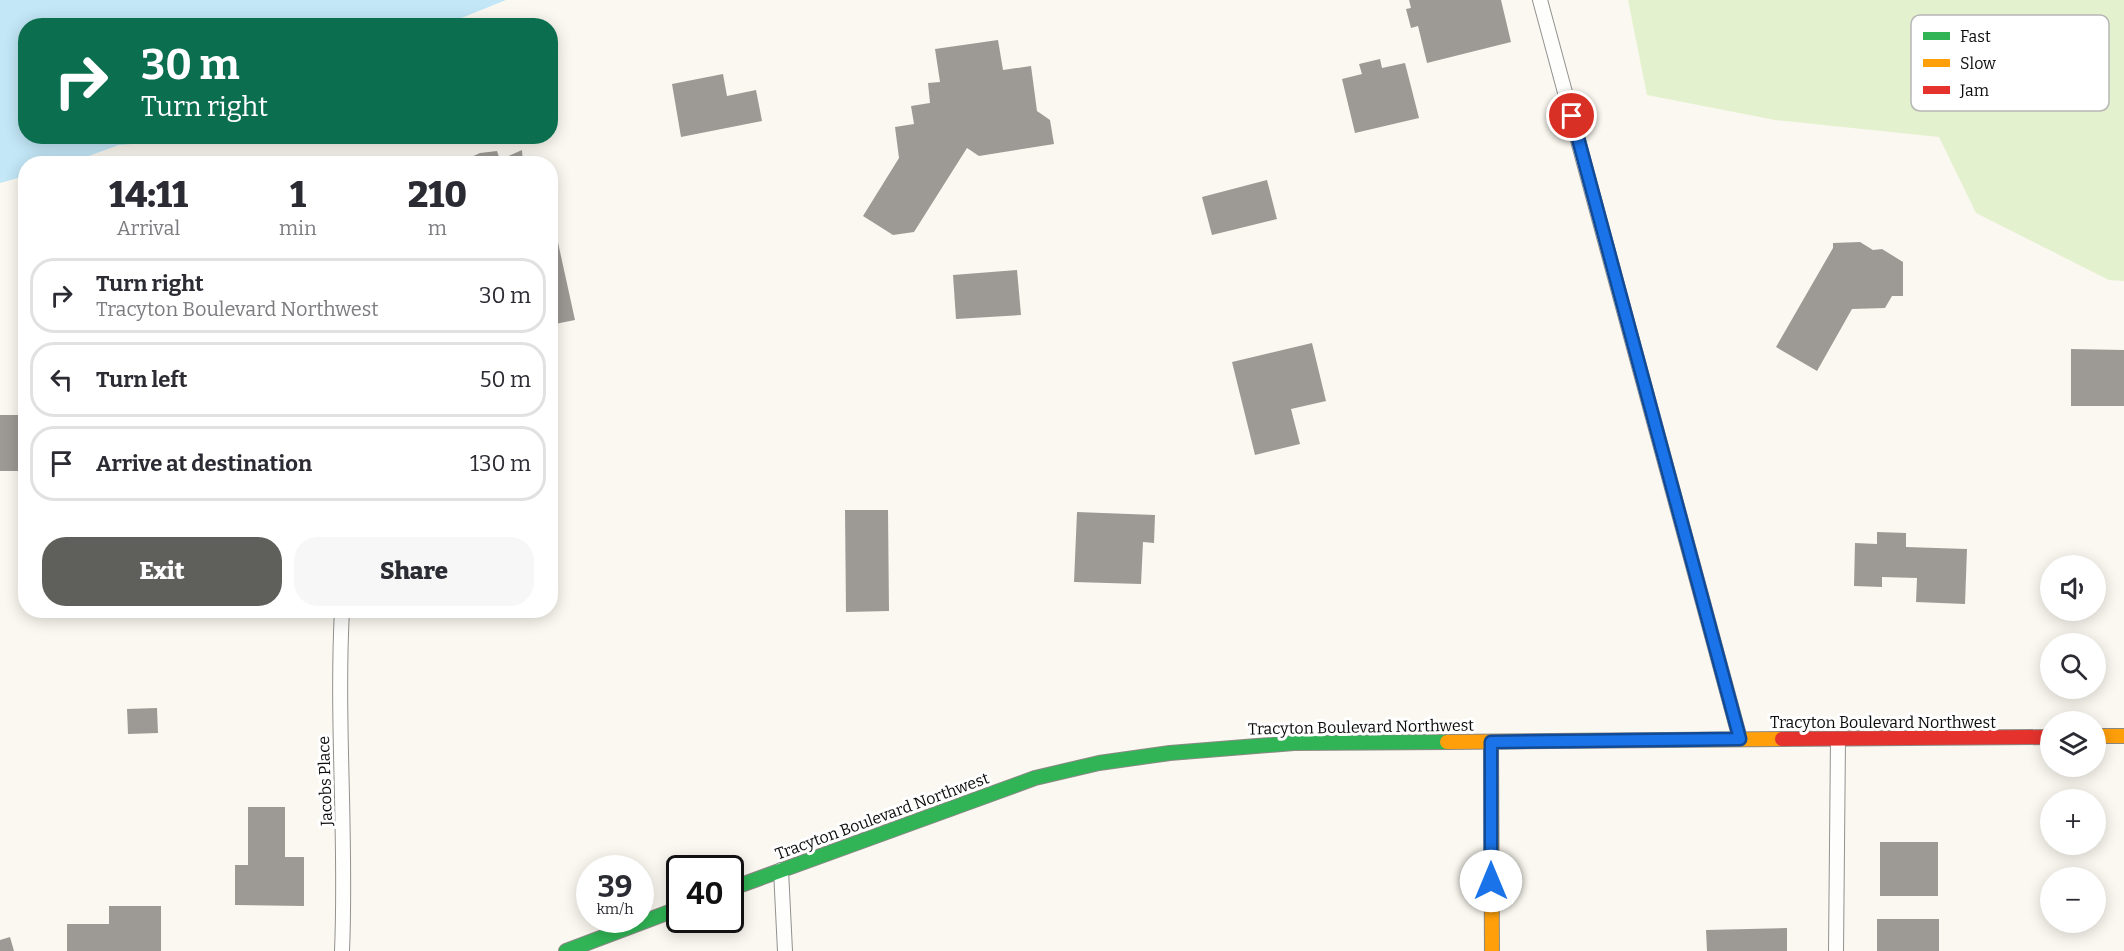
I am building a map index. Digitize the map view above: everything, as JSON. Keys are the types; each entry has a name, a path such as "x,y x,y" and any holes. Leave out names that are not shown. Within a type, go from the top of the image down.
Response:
{"main road":[{"path":"2106,736 2124,736"},
{"name":"Tracyton Boulevard Northwest","path":"744,884 1035,778 1099,763 1181,752 1294,743 2040,737"},
{"path":"1491,742 1492,951"},
{"path":"566,951 666,913"}],"lane":[{"path":"1540,0 1740,739"},
{"name":"Jacobs Place","path":"342,618 339,703 343,819 342,951"},
{"path":"1836,951 1838,739"},
{"path":"781,870 785,951"}],"green space":[{"path":"1628,0 2124,0 2124,281 2109,280 1976,213 1939,137 1775,120 1647,95"}],"water":[{"path":"0,0 506,0 461,18 18,18 18,144 132,144 119,145 88,156 18,156 18,178 0,183"}],"building":[{"path":"1409,0 1501,0 1511,42 1427,63 1418,26 1411,28 1406,9 1411,8"},
{"path":"998,40 1003,70 1031,66 1037,111 1050,120 1054,144 979,156 967,148 914,232 893,235 863,216 899,158 895,127 914,124 911,106 930,103 928,83 940,82 935,49"},
{"path":"1380,59 1382,68 1405,63 1419,118 1355,133 1342,79 1362,74 1359,64"},
{"path":"723,74 727,96 756,90 762,121 681,137 672,84"},
{"path":"522,150 522,156 509,156"},
{"path":"497,151 499,156 473,156 480,153"},
{"path":"1267,180 1277,219 1212,235 1202,197"},
{"path":"1860,242 1873,250 1882,249 1903,262 1903,296 1892,296 1885,308 1852,309 1817,371 1776,347 1833,248 1833,243"},
{"path":"558,243 575,320 558,323"},
{"path":"1017,270 1021,315 956,319 953,275"},
{"path":"1312,343 1326,401 1291,409 1300,444 1255,455 1232,362"},
{"path":"2071,349 2124,350 2124,406 2071,406"},
{"path":"0,415 18,415 18,471 0,471"},
{"path":"845,510 888,510 889,611 846,612"},
{"path":"1077,512 1155,515 1154,543 1143,542 1141,584 1074,582"},
{"path":"1877,532 1906,533 1906,547 1967,549 1965,604 1916,602 1917,578 1882,577 1882,587 1854,586 1855,543 1877,544"},
{"path":"157,708 158,733 128,734 127,709"},
{"path":"248,807 285,807 285,857 304,857 304,906 235,905 235,865 248,865"},
{"path":"1880,842 1938,842 1938,896 1880,896"},
{"path":"109,906 161,906 161,951 67,951 67,924 109,924"},
{"path":"1877,919 1939,919 1939,951 1877,951"},
{"path":"1787,928 1787,951 1707,951 1706,930"},
{"path":"10,937 14,951 0,951 0,940"}],"traffic: fast":[{"path":"744,884 1035,778 1099,763 1170,753 1294,743 1447,742"},
{"path":"566,951 666,913"}],"traffic: slow":[{"path":"2106,736 2124,736"},
{"path":"1447,742 1782,739"},
{"path":"1491,742 1492,951"}],"traffic: jam":[{"path":"1782,739 2040,737"}],"route":[{"path":"1491,881 1491,742 1740,739 1572,116"}]}
